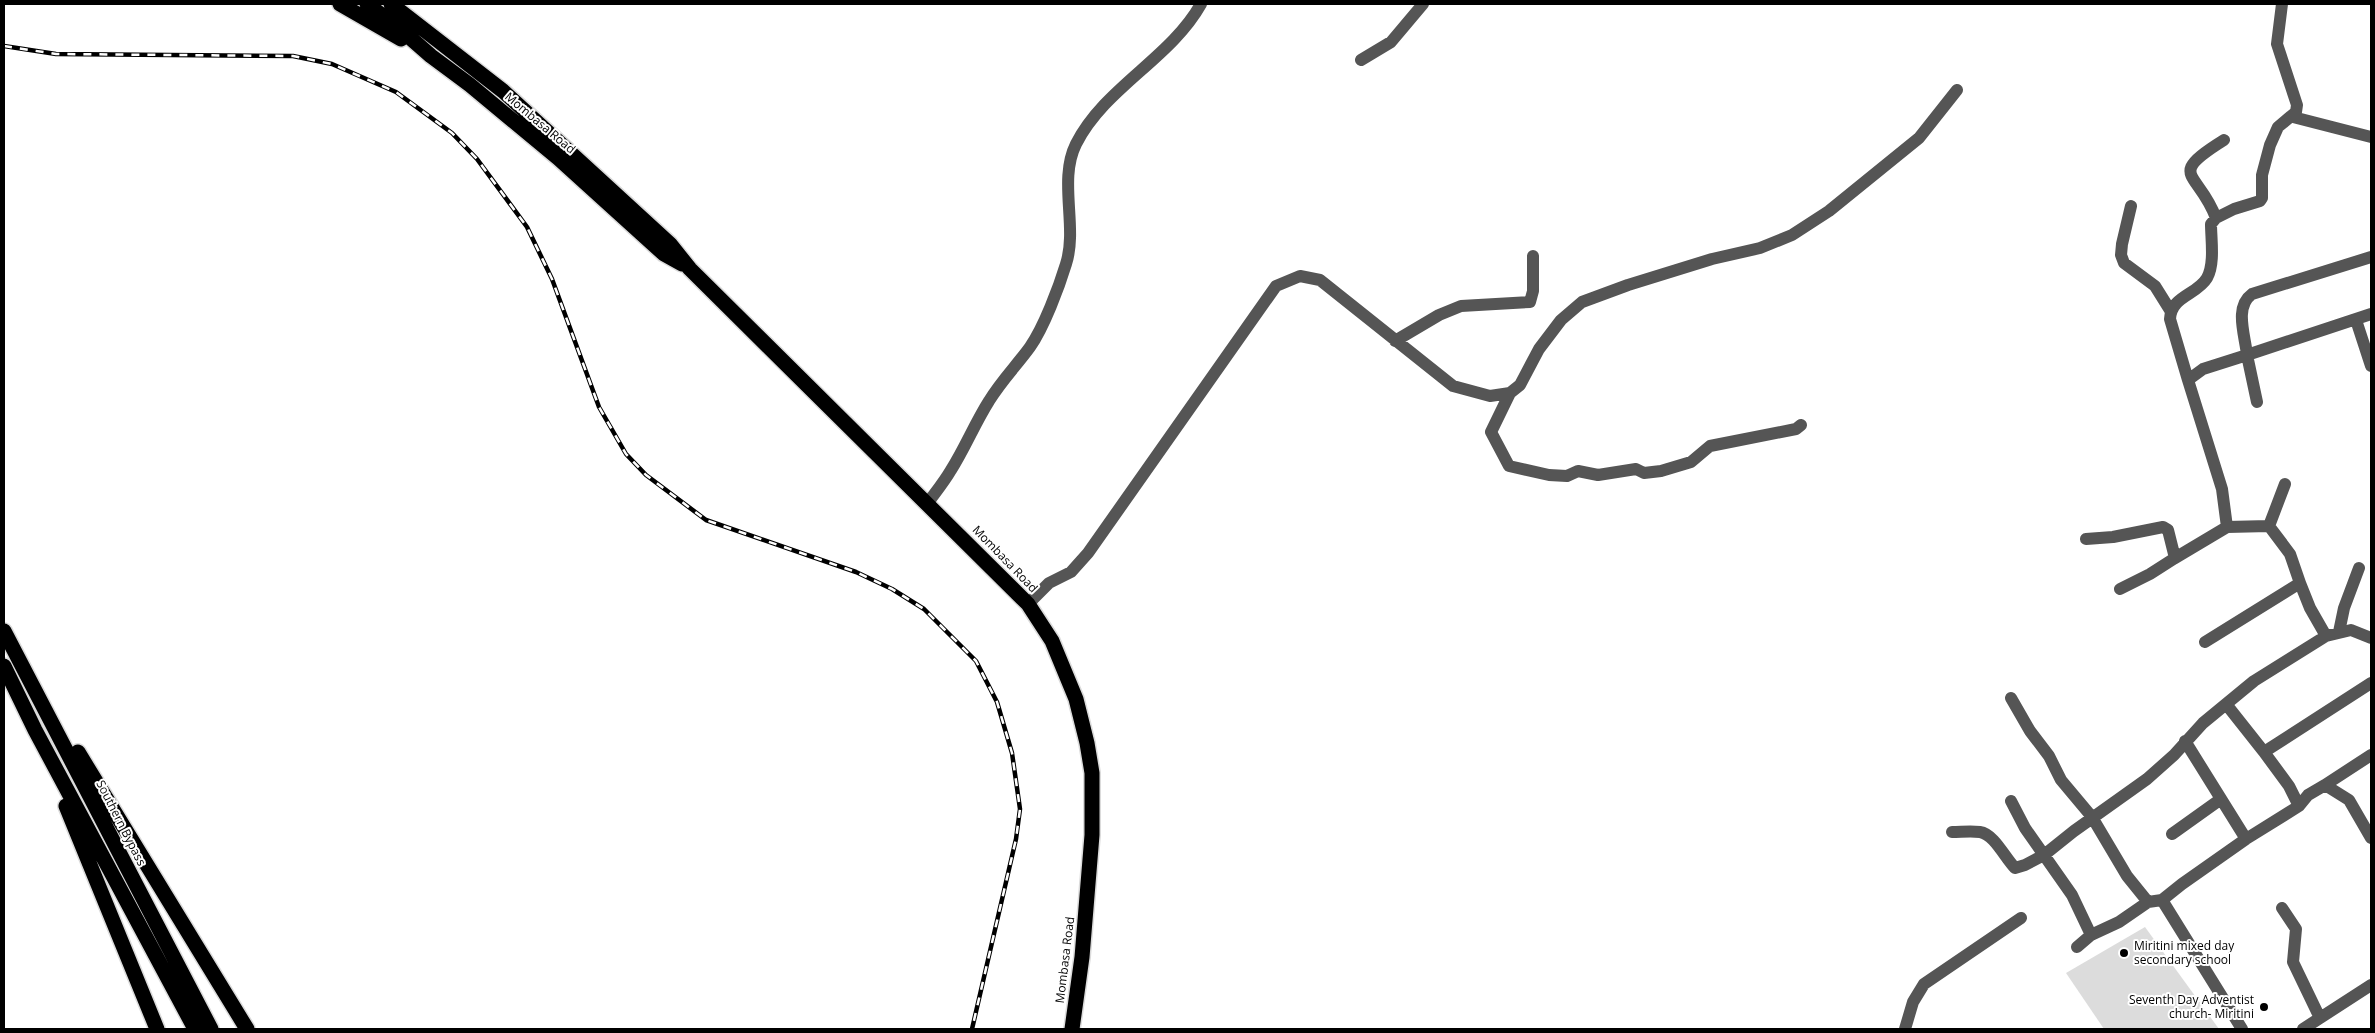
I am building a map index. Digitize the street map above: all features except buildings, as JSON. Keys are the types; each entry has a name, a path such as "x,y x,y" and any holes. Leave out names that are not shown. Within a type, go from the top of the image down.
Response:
{"highway":[{"path":"340,4 430,56"},
{"name":"Mombasa Road","path":"367,4 399,28 430,56 470,85 558,158 664,254 690,269"},
{"name":"Mombasa Road","path":"391,4 503,90 670,244 690,269 927,504 952,526 1028,604 1052,642 1076,699 1087,742 1092,774 1092,835 1082,957 1072,1029"},
{"name":"Southern Bypass","path":"4,631 211,1029"},
{"path":"4,666 35,730 194,1029"},
{"path":"28,676 44,698 247,1029"},
{"path":"35,730 157,1029"}],"street":[{"path":"927,504 950,471 989,400 1030,348 1040,329 1067,263 1070,241 1068,207 1071,159 1076,145 1088,124 1108,102 1172,42 1193,18 1201,4"},
{"path":"1362,60 1391,42 1423,4"},
{"path":"2170,310 2207,278 2211,268 2211,224 2216,218 2234,209 2260,201 2263,192 2262,175 2270,145 2278,128 2293,117 2297,105 2278,44 2282,4"},
{"path":"1801,424 1796,429 1710,446 1691,462 1661,471 1644,474 1636,470 1598,475 1578,471 1567,476 1549,475 1509,466 1503,458 1491,432 1510,393 1520,385 1539,349 1561,320 1582,302 1628,285 1712,259 1760,248 1792,235 1829,211 1919,138 1957,90"},
{"path":"2293,117 2371,137"},
{"path":"2216,218 2203,191 2189,172 2191,164 2200,155 2224,140"},
{"path":"2131,206 2122,244 2124,263 2155,286 2170,310 2170,319 2222,490 2227,527"},
{"path":"1395,341 1439,315 1462,306 1530,302 1533,290 1533,256"},
{"path":"2257,402 2247,355 2242,308 2244,300 2252,294 2371,257"},
{"path":"1028,604 1049,583 1071,572 1088,553 1276,286 1300,276 1320,280 1453,386 1490,396 1510,393"},
{"path":"2188,380 2203,369 2371,314"},
{"path":"2356,320 2371,366"},
{"path":"2269,526 2285,484"},
{"path":"2086,539 2113,536 2163,526 2168,530 2175,558"},
{"path":"2120,589 2227,527 2269,526"},
{"path":"2269,526 2290,554 2307,602 2332,634"},
{"path":"2332,634 2359,568"},
{"path":"2205,642 2300,583"},
{"path":"1952,832 1982,832 1995,840 2005,858 2015,868 2025,866 2044,855 2092,817 2161,768 2185,741 2254,682 2332,634 2351,630 2371,638"},
{"path":"2264,752 2371,683"},
{"path":"2011,698 2030,731 2049,756 2061,780 2092,817 2127,876 2148,902"},
{"path":"2226,704 2289,786 2299,806"},
{"path":"2185,741 2246,839"},
{"path":"2077,947 2091,935 2119,922 2148,902 2162,900 2246,839 2299,806 2308,795 2371,755"},
{"path":"2325,785 2349,800 2369,829"},
{"path":"2172,834 2221,800"},
{"path":"2011,802 2025,828 2072,895 2091,935"},
{"path":"2162,900 2242,1029"},
{"path":"2282,908 2296,929 2293,962 2320,1018"},
{"path":"1905,1029 1914,1002 1924,984 2021,918"},
{"path":"2303,1029 2371,985"}],"shaded area":[{"path":"2145,927 2219,1029 2104,1029 2066,973"}],"railway":[{"path":"4,46 56,54 293,56 332,64 396,92 452,133 477,159 527,227 552,279 599,407 626,454 646,475 706,520 856,572 892,589 924,609 976,661 997,702 1012,753 1020,809 1016,839 972,1029"}],"place":[{"name":"Miritini mixed day secondary school","path":"2124,953"},
{"name":"Seventh Day Adventist church- Miritini","path":"2264,1007"}]}
